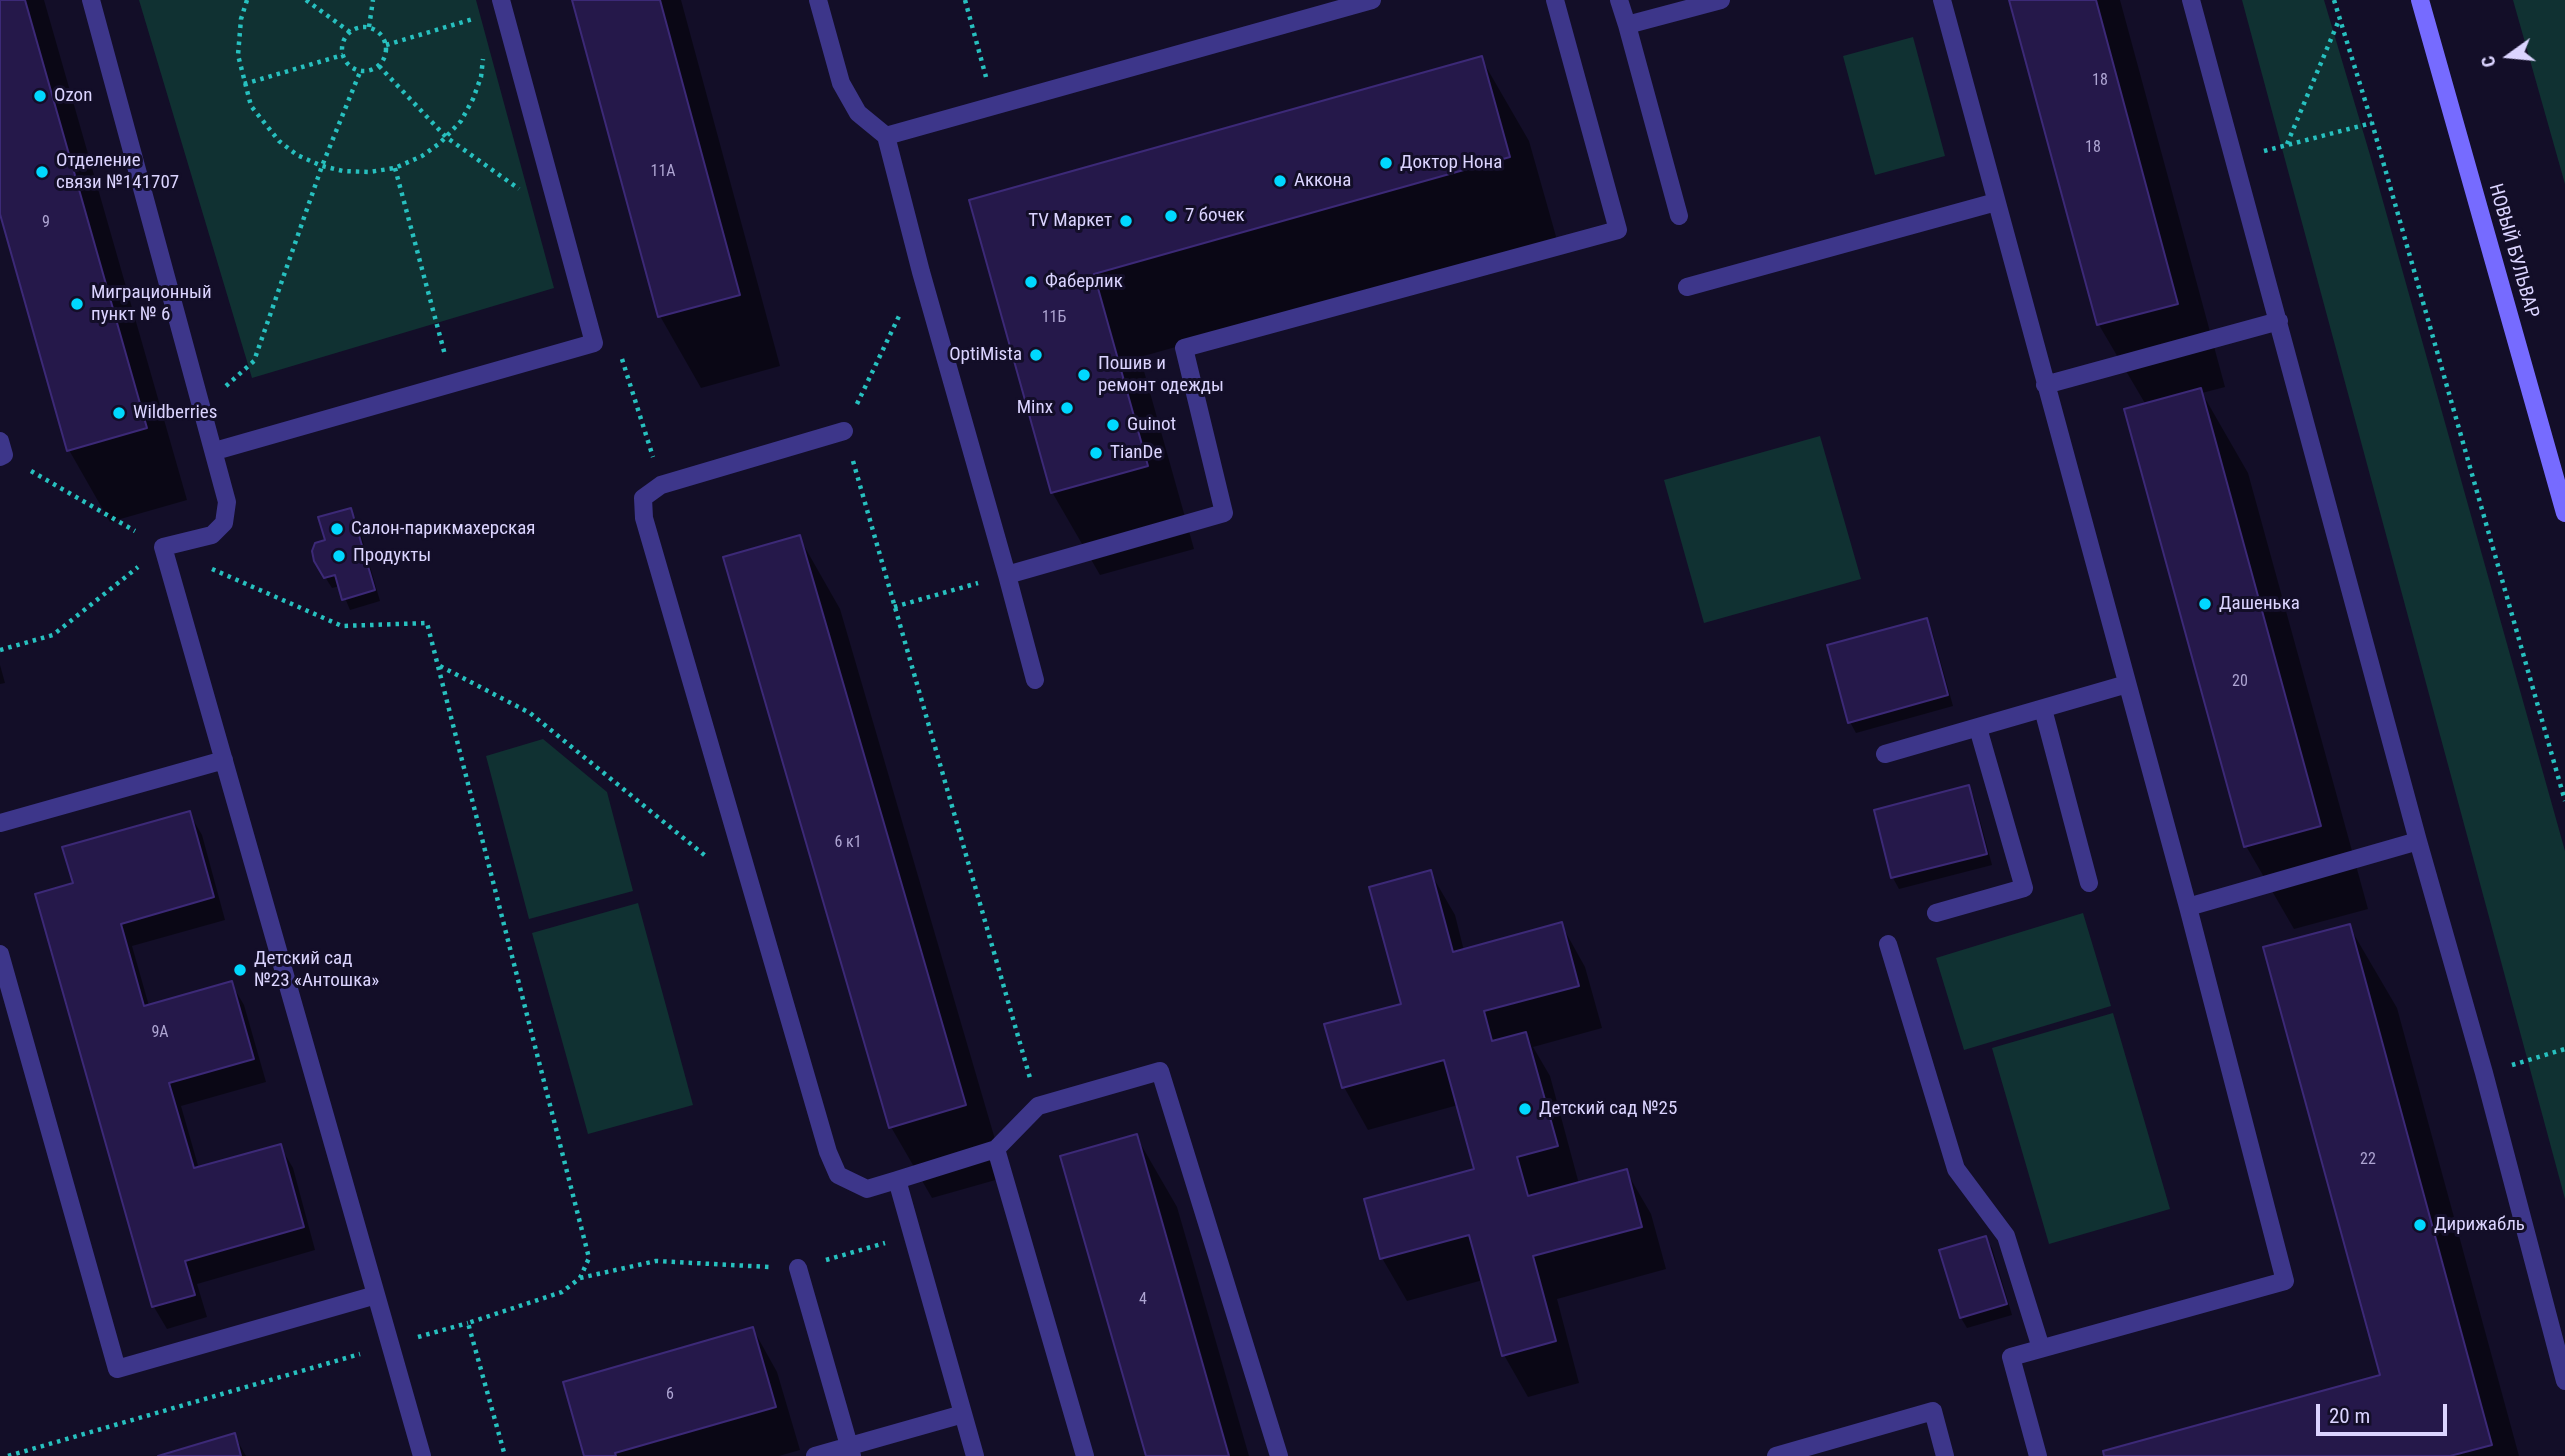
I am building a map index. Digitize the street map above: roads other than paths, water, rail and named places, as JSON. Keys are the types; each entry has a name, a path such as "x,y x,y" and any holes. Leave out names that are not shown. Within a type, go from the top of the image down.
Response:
{"main road":[{"name":"НОВЫЙ БУЛЬВАР","path":"2420,0 2565,513"}],"lane":[{"path":"92,0 227,502 224,523 212,535 163,547 422,1456"},
{"path":"215,451 594,343 501,0"},
{"path":"818,0 841,83 858,113 886,136 921,272 1035,680"},
{"path":"886,136 1372,0"},
{"path":"1007,575 1224,513 1184,348 1618,230 1555,0"},
{"path":"1619,0 1679,216"},
{"path":"1626,25 1721,0"},
{"path":"1942,0 2188,907 2285,1281 2011,1357 2038,1456"},
{"path":"2191,0 2418,841 2484,1073 2565,1381"},
{"path":"1687,287 1996,202"},
{"path":"2045,385 2279,321"},
{"path":"844,431 661,485 643,498 644,518 828,1152 838,1175 867,1189 996,1149 1038,1106 1160,1071 1279,1456"},
{"path":"1885,754 2127,684"},
{"path":"2043,709 2090,883"},
{"path":"1936,913 2024,888 1978,728"},
{"path":"0,823 224,760"},
{"path":"2188,907 2418,841"},
{"path":"1888,944 1956,1169 2006,1236 2041,1348"},
{"path":"0,954 117,1369 376,1296"},
{"path":"996,1149 1084,1456"},
{"path":"897,1180 975,1456"},
{"path":"798,1268 851,1451"},
{"path":"1776,1456 1933,1411 1945,1456"},
{"path":"815,1456 851,1451 963,1414"}],"place":[{"name":"Ozon","path":"40,96"},
{"name":"Доктор Нона","path":"1386,163"},
{"name":"Отделение связи №141707","path":"42,172"},
{"name":"Аккона","path":"1280,181"},
{"name":"7 бочек","path":"1171,216"},
{"name":"TV Маркет","path":"1126,221"},
{"name":"Фаберлик","path":"1031,282"},
{"name":"Миграционный пункт № 6","path":"77,304"},
{"name":"OptiMista","path":"1036,355"},
{"name":"Пошив и ремонт одежды","path":"1084,375"},
{"name":"Minx","path":"1067,408"},
{"name":"Wildberries","path":"119,413"},
{"name":"Guinot","path":"1113,425"},
{"name":"TianDe","path":"1096,453"},
{"name":"Салон-парикмахерская","path":"337,529"},
{"name":"Продукты","path":"339,556"},
{"name":"Дашенька","path":"2205,604"},
{"name":"Детский сад №23 «Антошка»","path":"240,970"},
{"name":"Детский сад №25","path":"1525,1109"},
{"name":"Дирижабль","path":"2420,1225"}]}
